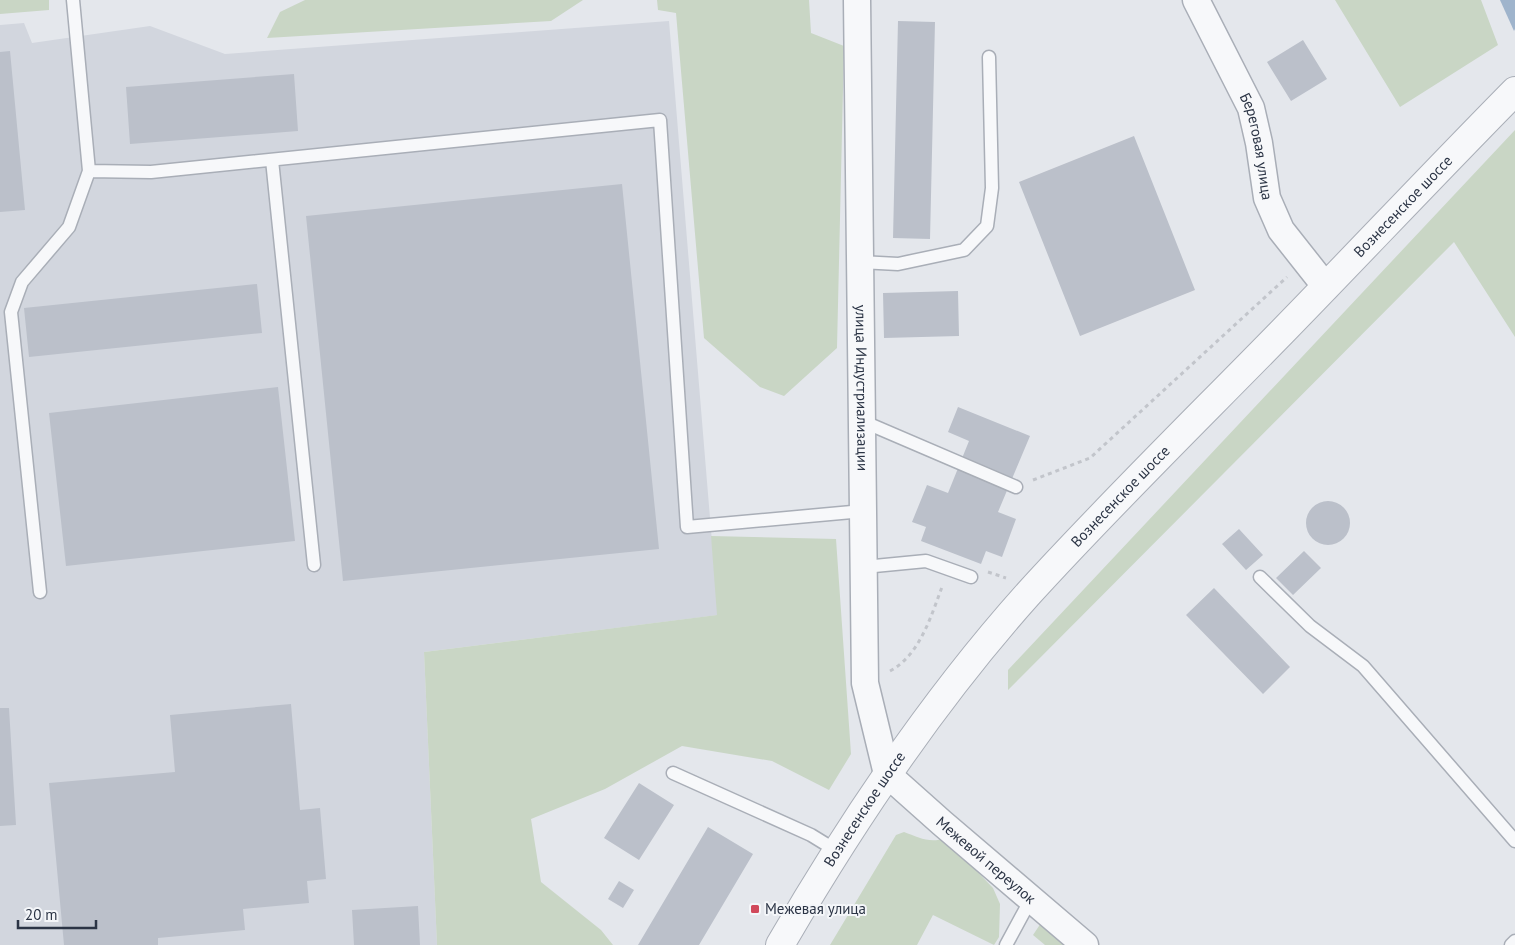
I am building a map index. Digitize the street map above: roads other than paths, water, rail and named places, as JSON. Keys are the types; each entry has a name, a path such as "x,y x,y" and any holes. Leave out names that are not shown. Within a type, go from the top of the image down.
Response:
{"street":[{"name":"улица Индустриализации","path":"857,0 865,683 887,774"},
{"name":"Береговая улица","path":"1196,0 1251,108 1267,198 1281,230 1326,287"},
{"name":"Вознесенское шоссе","path":"780,945 837,851 887,774 960,676 1028,595 1097,521 1515,91"},
{"name":"Межевой переулок","path":"887,774 1086,945"}],"lane":[{"path":"40,592 11,312 22,282 69,227 89,171 74,0"},
{"path":"860,262 898,264 964,250 987,226 992,188 989,58"},
{"path":"89,171 151,172 660,120 687,527 863,511"},
{"path":"272,160 314,565"},
{"path":"862,421 1016,486"},
{"path":"864,567 926,561 971,577"},
{"path":"1260,577 1310,626 1363,666 1515,841"},
{"path":"672,773 811,835 837,851"},
{"path":"1007,945 1031,899"},
{"path":"1512,945 1515,941"}],"water":[{"path":"1500,0 1515,0 1514,31"}],"place":[{"name":"Межевая улица","path":"755,909"}]}
